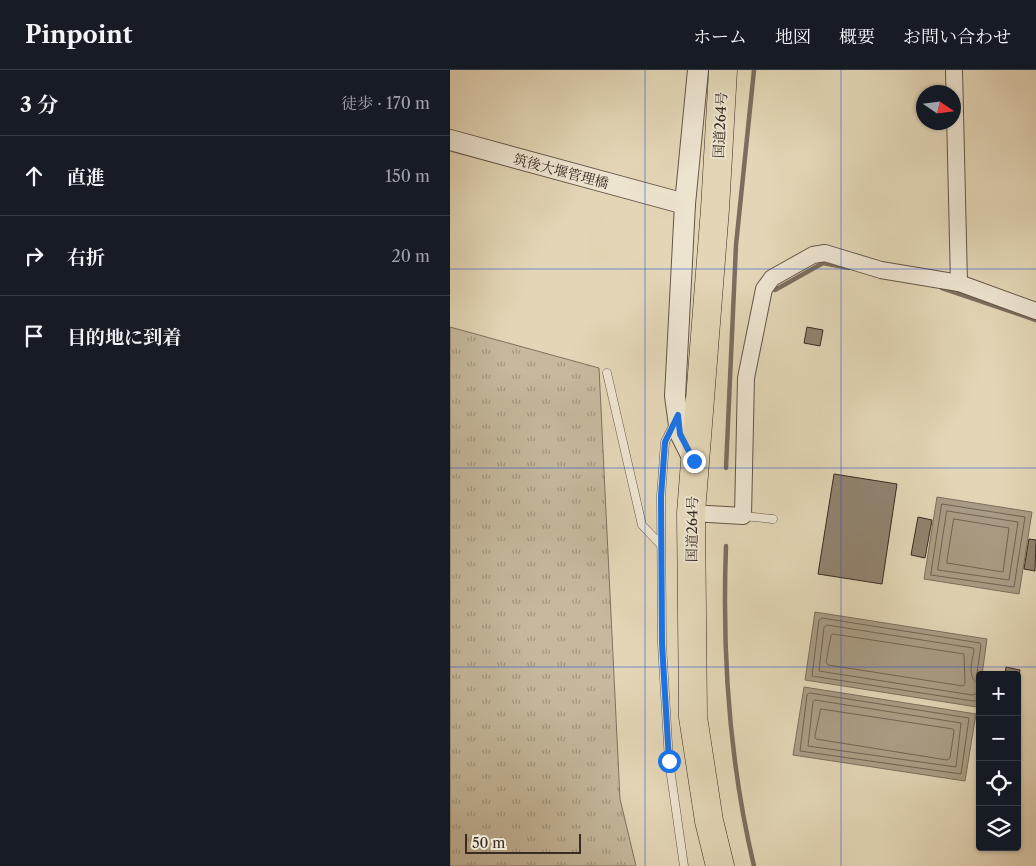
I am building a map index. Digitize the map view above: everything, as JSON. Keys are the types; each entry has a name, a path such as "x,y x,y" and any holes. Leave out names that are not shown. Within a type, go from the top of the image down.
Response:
{"highway":[{"name":"国道264号","path":"720,866 709,820 693,717 691,513 724,70"}],"street":[{"path":"694,461 680,434 676,396 676,363 679,203 698,70"},
{"path":"954,70 959,283"},
{"name":"筑後大堰管理橋","path":"450,140 679,203"},
{"path":"691,513 743,516 746,378 764,289 772,278 813,255 825,253 881,270 959,283 1036,310"}],"lane":[{"path":"607,373 642,525 661,545"},
{"path":"678,415 665,442 661,496 662,644 669,761 684,866"},
{"path":"743,516 773,519"}],"green space":[{"path":"450,327 599,368 620,799 636,866 450,866"}],"water":[{"path":"937,497 1032,512 1019,594 924,579"},
{"path":"815,612 987,639 983,671 976,671 976,707 805,680"},
{"path":"804,687 976,714 965,781 793,755"}],"building":[{"path":"807,327 823,330 820,346 804,343"},
{"path":"834,474 897,484 882,584 818,574"},
{"path":"918,517 932,520 925,558 911,555"},
{"path":"1029,539 1036,540 1035,571 1024,569"},
{"path":"1006,667 1020,670 1020,671 1006,671"}],"waterway":[{"path":"726,468 736,245 754,70"},
{"path":"775,290 823,263 849,268"},
{"path":"942,288 1036,320"},
{"path":"726,546 725,626 729,707 745,826 754,866"}],"route":[{"path":"669,761 662,644 661,496 665,442 678,415 680,434 694,461"}]}
